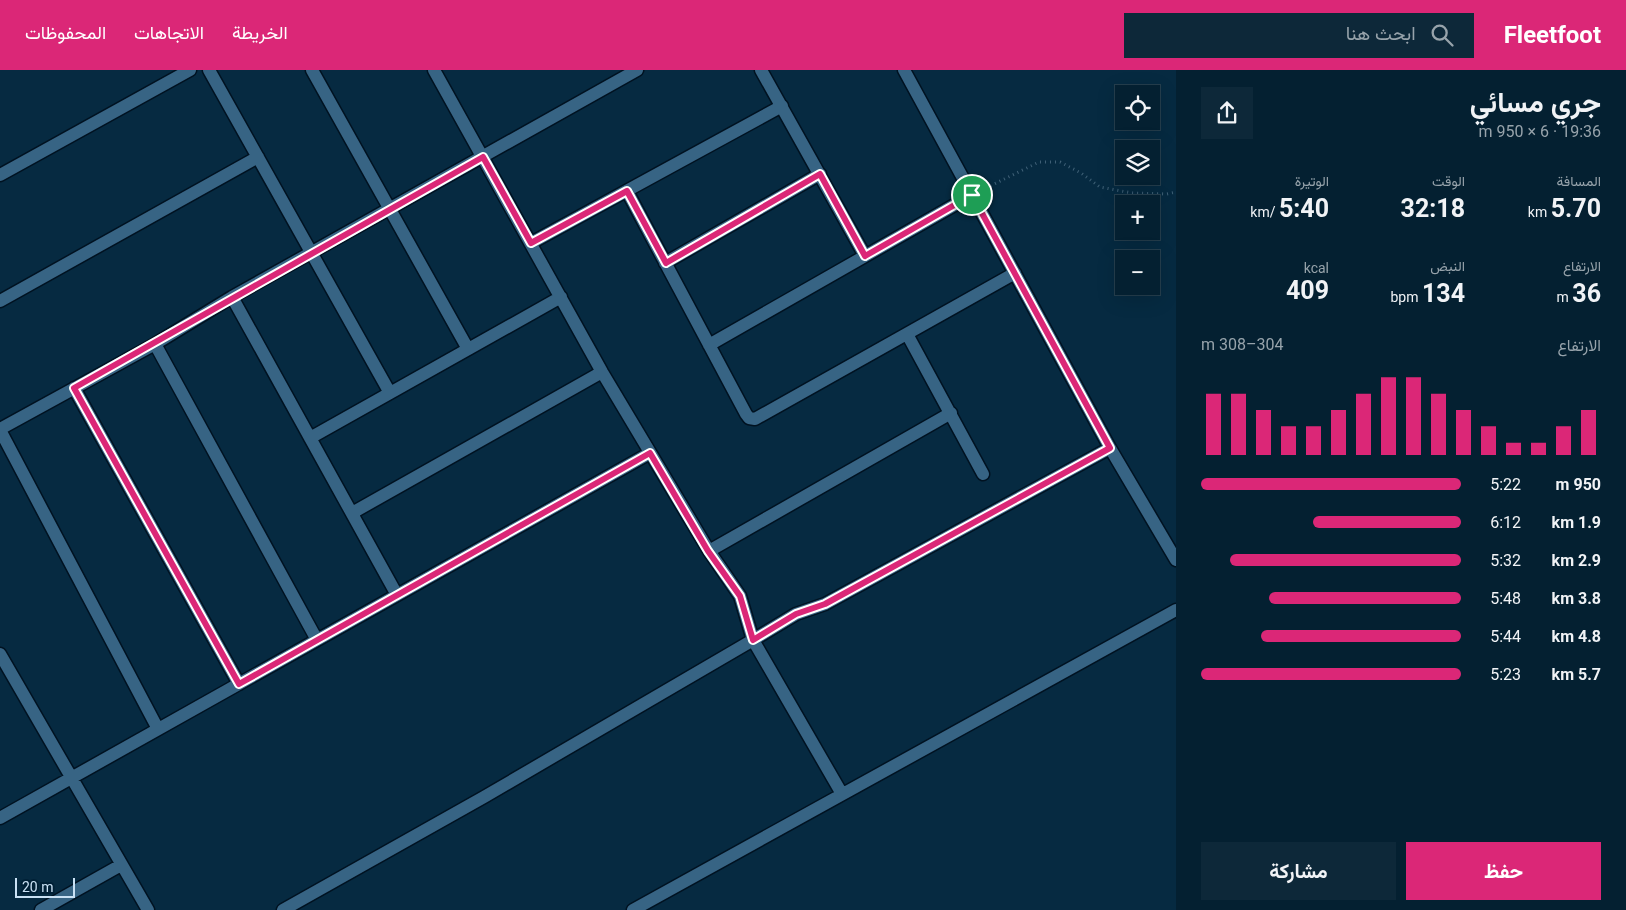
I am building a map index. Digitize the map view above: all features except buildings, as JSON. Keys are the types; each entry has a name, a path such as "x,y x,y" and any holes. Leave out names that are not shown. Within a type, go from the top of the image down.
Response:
{"street":[{"path":"0,175 190,70"},
{"path":"209,70 390,393"},
{"path":"312,70 468,349"},
{"path":"434,70 602,372 708,551 740,596 753,640 842,794"},
{"path":"158,729 0,429 638,70"},
{"path":"761,70 865,256"},
{"path":"904,70 1110,448 1176,560"},
{"path":"531,243 782,106"},
{"path":"0,301 258,157"},
{"path":"666,263 820,174"},
{"path":"627,191 746,414 755,420 1014,273"},
{"path":"709,345 972,195"},
{"path":"232,297 397,595"},
{"path":"310,438 561,298"},
{"path":"907,334 983,474"},
{"path":"154,344 317,640"},
{"path":"352,514 602,372"},
{"path":"74,388 239,684"},
{"path":"708,551 951,413"},
{"path":"283,910 493,792 796,614 825,604 1110,448"},
{"path":"0,818 650,453"},
{"path":"633,910 1176,610"},
{"path":"0,654 148,910"},
{"path":"41,910 121,865"}],"path":[{"path":"972,195 1039,162 1060,162 1081,173 1100,187 1132,193 1167,194 1176,192"}],"route":[{"path":"483,157 531,243 627,191 666,263 820,174 865,256 972,195 1110,448 825,604 796,614 753,640 740,596 708,551 650,453 239,684 74,388 154,344 232,297 483,157"}]}
